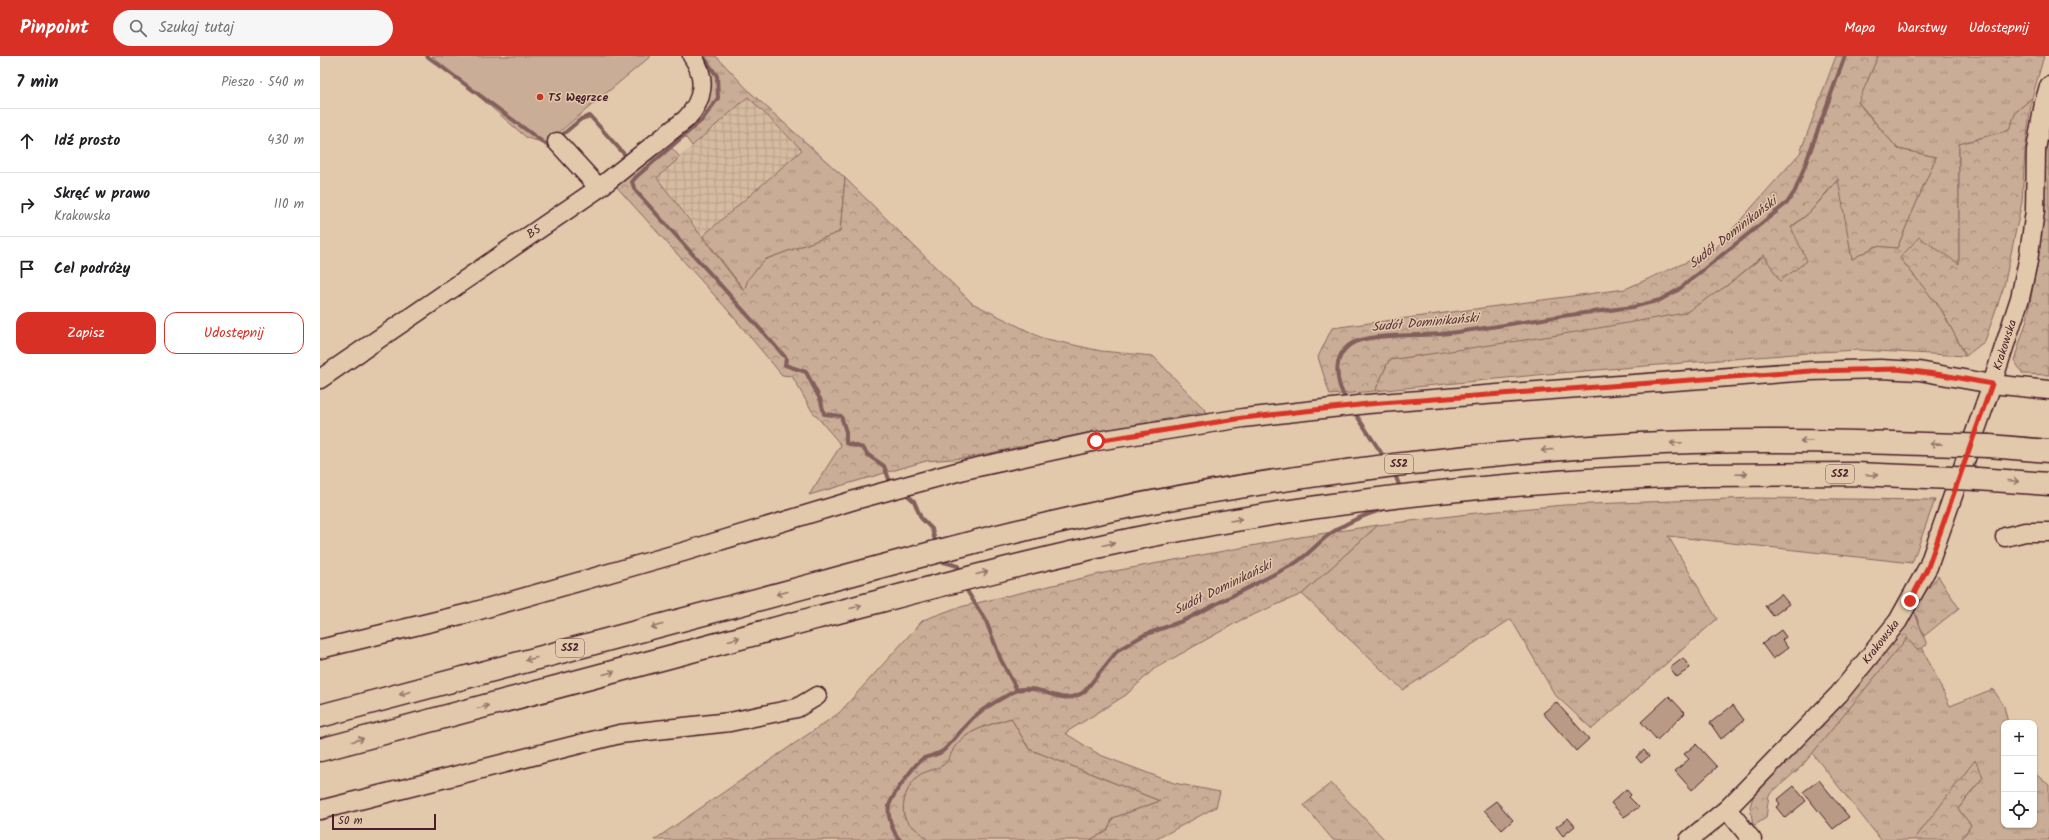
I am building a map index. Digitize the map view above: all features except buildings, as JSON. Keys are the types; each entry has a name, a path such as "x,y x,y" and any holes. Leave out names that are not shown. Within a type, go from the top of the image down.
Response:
{"highway":[{"name":"S52","path":"320,716 962,545 1095,514 1266,482 1450,458 1617,446 1738,441 1823,441 1989,446 2049,451"},
{"name":"S52","path":"320,750 976,575 1066,553 1172,532 1348,503 1544,483 1758,473 1856,474 1977,478 2049,484"}],"street":[{"name":"B5","path":"320,378 599,188 670,132 694,110 700,98 702,79 698,66 692,56"},
{"name":"Krakowska","path":"1689,840 1727,809 1839,694 1902,614 1928,567 1992,384 2020,298 2028,262 2035,211 2036,150 2044,103 2049,86"},
{"path":"557,142 599,188"},
{"path":"320,649 468,613 683,552 888,490 964,470 1096,441 1243,418 1368,404 1803,372 1880,369 1919,371 1992,384 2049,390"},
{"path":"2005,537 2025,532 2049,532"},
{"path":"320,810 607,737 657,729 730,722 797,708 817,696"},
{"path":"1727,809 1752,840"}],"shaded area":[{"path":"748,97 802,151 703,236 657,177"}],"green space":[{"name":"TS Węgrzce","path":"432,56 651,56 546,143 527,138"},
{"path":"698,56 716,56 751,93 845,178 840,232 764,260 745,291 703,236 802,150 748,97 692,146 682,132 704,108"},
{"path":"1836,56 1878,56 1858,103 1898,149 1936,157 1897,248 1876,246 1852,259 1838,179 1809,213 1791,227 1807,261 1780,281 1764,255 1725,287 1685,313 1558,335 1389,360 1375,391 1330,395 1318,357 1332,328 1625,289 1714,250 1800,153"},
{"path":"1878,56 2044,56 2032,98 2016,112 2009,130 1959,144 1959,264 1900,258 1941,309 1966,356 1859,350 1819,352 1547,374 1375,391 1389,360 1458,349 1725,287 1765,255 1780,280 1791,228 1809,213 1839,179 1852,259 1876,246 1897,248 1936,157 1898,149 1858,102"},
{"path":"2032,98 2025,150 2022,202 2004,286 1985,341 1966,356 1941,309 1900,258 1919,237 1959,264 1959,144 2009,130 2016,112"},
{"path":"2049,104 2049,375 2023,374 2014,360 2027,320 2038,258 2044,200 2042,147"},
{"path":"666,142 680,157 657,178 744,291 748,279 764,260 840,232 845,178 972,303 1042,338 1101,351 1153,356 1207,412 1087,433 966,458 926,461 809,495 841,445 812,411 792,376 782,375 725,307 614,184"},
{"path":"1755,498 1935,500 1912,563 1668,536 1717,619 1592,729 1555,695 1511,619 1403,690 1302,594 1378,525 1476,513 1564,505"},
{"path":"1378,525 1302,594 1241,620 1154,669 1126,695 1065,733 1100,755 1174,783 1220,792 1216,807 1155,840 1090,840 1107,831 1113,818 1160,801 1029,749 1011,718 981,728 967,735 956,745 949,758 943,765 920,774 911,784 904,800 904,816 905,819 927,840 654,840 839,713 923,620 956,608 1104,573 1300,537"},
{"path":"1938,576 1959,608 1924,636 1913,608"},
{"path":"1913,608 1927,645 1917,650 1907,638 1802,766 1769,795 1766,818 1753,826 1750,806 1756,788"},
{"path":"1907,638 1917,649 1922,647 1950,706 1993,689 2004,706 2007,720 2001,720 2001,828 2037,828 2037,775 2049,785 2049,840 1961,840 1971,825 1958,809 1983,777 1975,761 1914,840 1881,840 1812,753"},
{"path":"1011,718 1029,749 1160,801 1113,818 1107,831 1090,840 927,840 905,819 904,816 904,800 911,784 920,774 943,765 961,739 974,731"},
{"path":"1975,760 1983,777 1958,809 1971,825 1961,840 1914,840"},
{"path":"1331,783 1385,840 1333,840 1304,805"}],"waterway":[{"path":"427,56 548,146 550,144"},
{"path":"703,56 717,76 718,98 702,120 636,177 632,182 635,190 786,358 785,365 806,372 821,401 824,414 841,416 846,432 846,443 863,448 868,455 884,466 889,479 894,484"},
{"name":"Sudół Dominikański","path":"1347,401 1338,379 1338,363 1340,356 1345,349 1359,340 1394,336 1441,334 1633,307 1660,300 1678,290 1787,203 1795,191 1801,176 1845,56"},
{"path":"562,135 581,119 590,116 624,154"},
{"name":"Sudół Dominikański","path":"1353,410 1386,460"},
{"name":"Sudół Dominikański","path":"1394,472 1401,490"},
{"path":"904,492 914,501 921,518 932,529 935,541 938,545"},
{"name":"Sudół Dominikański","path":"900,840 891,824 889,815 889,806 898,789 918,762 922,759 942,752 971,720 985,708 1017,690 1035,690 1059,697 1075,696 1084,692 1118,650 1144,635 1185,620 1292,565 1340,527 1363,516 1388,508"},
{"path":"940,559 940,561 958,566 960,574"},
{"path":"964,586 986,621 1001,660 1017,690"}],"place":[{"name":"TS Węgrzce","path":"540,97"}],"route":[{"path":"1096,441 1243,418 1368,404 1811,371 1897,369 1919,371 1992,384 1928,567 1910,601"}]}
